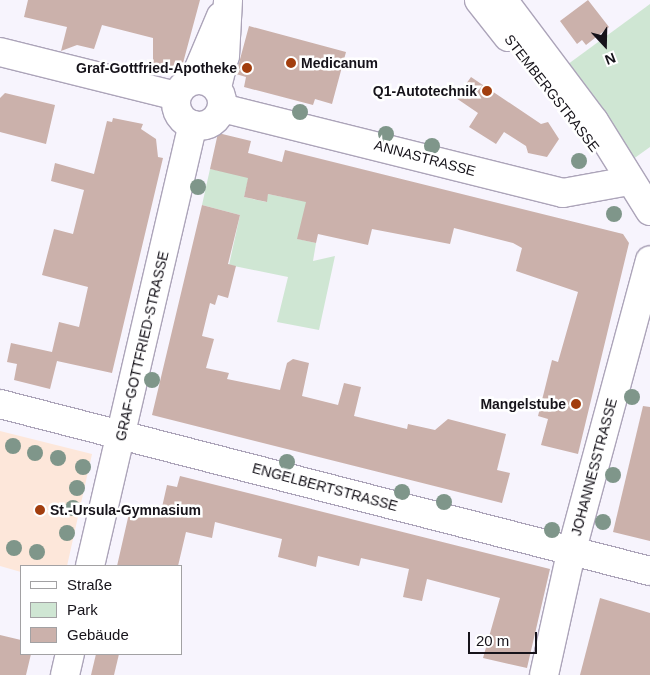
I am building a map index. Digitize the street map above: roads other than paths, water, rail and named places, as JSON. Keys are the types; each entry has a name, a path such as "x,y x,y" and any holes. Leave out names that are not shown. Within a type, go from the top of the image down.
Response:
{"street":[{"name":"STEMBERGSTRASSE","path":"480,0 574,124 629,181"},
{"name":"STEMBERGSTRASSE","path":"503,0 604,135 629,181 650,211"},
{"path":"203,93 225,56 228,1"},
{"name":"ANNASTRASSE","path":"0,52 203,93 563,193 629,181"},
{"name":"GRAF-GOTTFRIED-STRASSE","path":"90,565 193,125 208,124 203,93"},
{"name":"JOHANNESSTRASSE","path":"544,675 571,553 650,260"},
{"name":"ENGELBERTSTRASSE","path":"0,404 122,434 571,553 650,571"},
{"path":"65,675 70,655"}],"place":[{"name":"Medicanum","path":"291,63"},
{"name":"Graf-Gottfried-Apotheke","path":"247,68"},
{"name":"Q1-Autotechnik","path":"487,91"},
{"name":"Mangelstube","path":"576,404"},
{"name":"St.-Ursula-Gymnasium","path":"40,510"}]}
